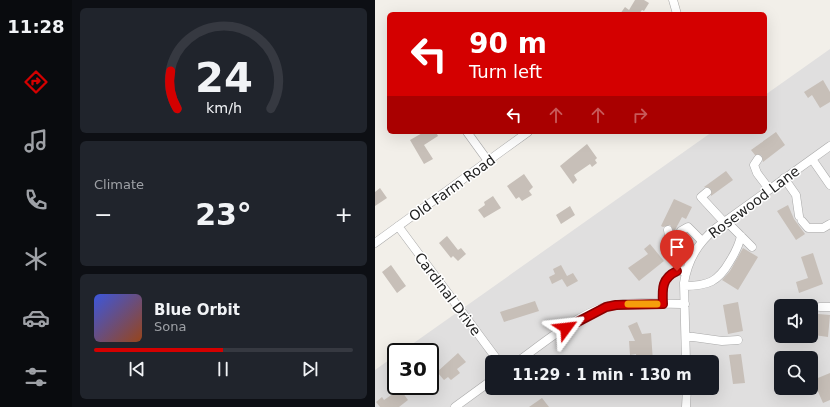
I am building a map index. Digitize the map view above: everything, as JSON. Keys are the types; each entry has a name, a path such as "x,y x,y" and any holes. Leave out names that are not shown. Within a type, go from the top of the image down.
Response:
{"street":[{"path":"673,0 676,12"},
{"path":"468,134 488,161"},
{"name":"Old Farm Road","path":"375,243 525,134"},
{"name":"Rosewood Lane","path":"686,355 684,286 686,270 692,255 702,241 725,221 830,146"},
{"path":"758,159 755,165 756,170 769,189"},
{"path":"812,159 830,185"},
{"path":"784,178 795,195 800,219 808,228 823,228 830,224"},
{"path":"707,192 701,197 751,247"},
{"name":"Cardinal Drive","path":"398,226 494,355"},
{"path":"675,241 681,231 688,227 702,241"},
{"path":"668,230 669,236 692,255"},
{"path":"684,286 697,286 719,278 737,249 741,236"},
{"path":"663,304 662,288 666,278 677,271 686,270"},
{"path":"527,355 566,328 606,307 616,305 685,304"},
{"path":"820,307 830,307"},
{"path":"686,336 722,341 738,340"},
{"path":"455,407 485,385"},
{"path":"686,407 687,395"}],"shaded area":[{"path":"830,49 830,407 375,407 375,370 387,361 387,395 439,395 439,343 414,343 709,134 767,134 767,94"}],"building":[{"path":"635,0 644,0 649,3 644,11 621,12 625,7 629,10"},
{"path":"823,80 830,92 830,102 820,108 812,95 808,98 804,92"},
{"path":"776,132 785,145 763,162 761,155 755,155 751,150"},
{"path":"420,134 437,134 438,136 424,145 433,159 424,164 410,140"},
{"path":"587,144 597,158 595,160 597,163 592,167 590,164 574,175 577,180 573,184 560,166"},
{"path":"726,171 733,180 711,196 711,189 704,187"},
{"path":"524,174 533,187 529,191 532,195 522,201 519,197 516,199 507,186"},
{"path":"380,188 387,198 375,206 375,192"},
{"path":"493,196 501,208 484,218 478,210 485,205 484,202"},
{"path":"674,199 692,207 686,219 682,217 674,232 670,225 663,227 661,226"},
{"path":"788,205 794,219 805,234 796,240 777,211"},
{"path":"570,206 575,215 561,224 556,215"},
{"path":"447,236 458,250 461,248 466,254 458,261 453,256 451,258 439,243"},
{"path":"650,244 664,261 639,281 628,268 648,254 644,249"},
{"path":"743,248 758,257 738,290 722,280 730,271"},
{"path":"813,253 823,284 799,293 796,282 808,278 801,257"},
{"path":"391,265 406,286 397,293 382,272"},
{"path":"561,265 567,276 573,273 578,281 567,287 562,279 552,284 549,277 555,274 553,269"},
{"path":"535,301 539,311 504,322 500,312"},
{"path":"738,302 743,331 728,334 723,305"},
{"path":"818,314 830,315 828,337 818,336"},
{"path":"637,322 642,334 651,333 653,355 630,355 629,341 635,341 628,326"},
{"path":"458,353 466,362 457,369 460,373 451,380 448,377 444,380 439,374 439,370"},
{"path":"741,354 745,383 733,384 729,355"},
{"path":"830,373 830,400 823,403 818,392 818,378"},
{"path":"391,395 404,395 408,400 399,407 380,407 376,402 382,397 384,400"},
{"path":"542,398 549,407 529,407"}],"slow traffic":[{"path":"628,304 657,304"}],"route":[{"path":"566,328 593,312 606,307 634,304 663,304 663,283 670,274 677,271"}]}
